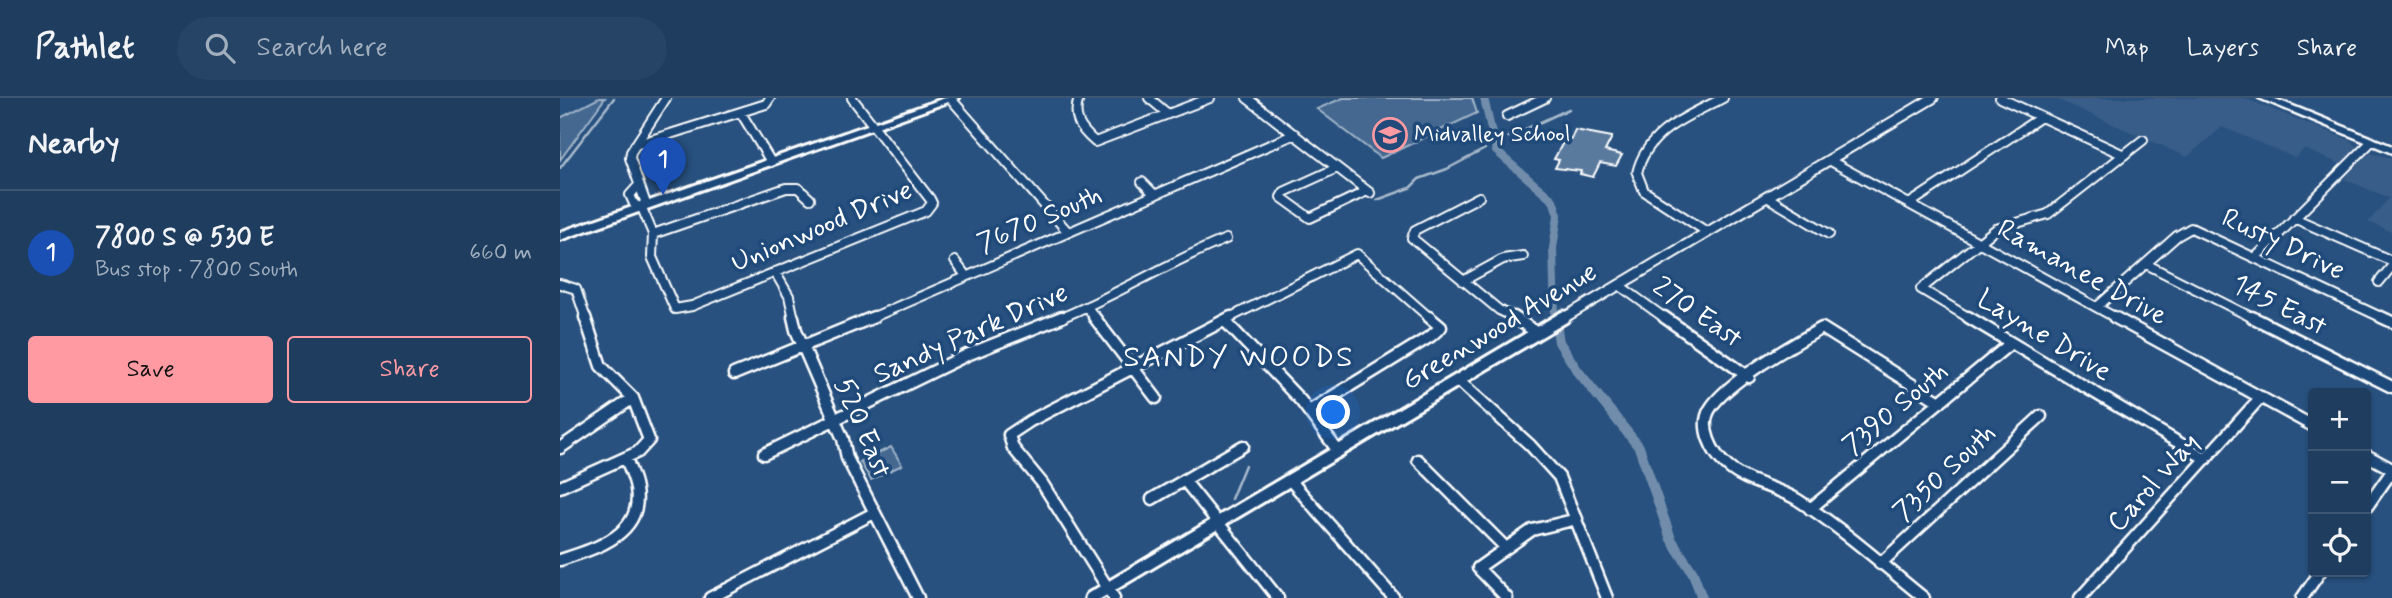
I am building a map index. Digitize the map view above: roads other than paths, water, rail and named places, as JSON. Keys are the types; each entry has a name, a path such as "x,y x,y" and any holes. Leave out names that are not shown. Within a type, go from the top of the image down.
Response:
{"main road":[{"path":"2264,98 2392,150"},
{"path":"560,236 952,99"}],"street":[{"path":"666,98 635,145 630,159 639,185 630,195 634,204 642,208 653,234 786,188 799,188 810,199"},
{"path":"635,145 741,113 766,104 770,98"},
{"path":"852,98 873,126"},
{"path":"1079,98 1074,107 1076,122 1095,142 1210,98"},
{"path":"1149,98 1168,114"},
{"path":"1247,98 1295,134 1369,192 1310,218 1281,197 1284,192 1337,167"},
{"path":"1507,116 1545,98"},
{"path":"1707,232 1656,200 1638,182 1636,171 1648,145 1657,134 1723,98"},
{"name":"Greenwood Avenue","path":"1091,598 1110,593 1220,521 1933,98"},
{"path":"2000,98 2124,155"},
{"path":"952,99 1068,232"},
{"path":"741,113 771,162"},
{"path":"1909,204 2040,117"},
{"name":"Unionwood Drive","path":"653,234 652,257 675,309 692,306 931,208 930,199 873,126"},
{"name":"7670 South","path":"734,374 804,347 1295,134"},
{"path":"1978,243 2003,225 2048,214 2143,140"},
{"path":"2256,257 2371,142"},
{"name":"Ramanee Drive","path":"1829,160 2308,423"},
{"path":"1142,182 1155,195"},
{"path":"1479,197 1411,234 1415,242 1499,310 1540,331"},
{"path":"1767,197 1829,234"},
{"path":"2294,218 2392,264 2379,282"},
{"name":"Rusty Drive","path":"2146,264 2177,236 2191,228 2392,322"},
{"name":"Sandy Park Drive","path":"764,454 967,355 1087,307 1167,264 1226,239"},
{"name":"Layne Drive","path":"1978,243 1921,289 2206,459"},
{"path":"1110,593 1042,483 1013,448 1009,435 1030,421 1346,257 1357,254 1441,327 1431,336 1309,411"},
{"path":"1463,281 1503,259 1523,256"},
{"path":"954,261 966,276"},
{"path":"2097,307 2146,264"},
{"name":"145 East","path":"2146,264 2392,387"},
{"name":"520 East","path":"775,272 789,296 794,321 835,420 847,458 918,598"},
{"path":"560,284 576,289 601,366 633,398 649,440 645,448 560,487"},
{"name":"270 East","path":"1619,285 1749,377"},
{"path":"1087,307 1156,398"},
{"path":"1225,321 1309,411 1338,451"},
{"path":"1924,598 1786,493 1741,476 1716,454 1710,443 1707,420 1711,408 1719,399 1822,328 1940,402"},
{"name":"7390 South","path":"1810,509 2011,343"},
{"path":"1458,380 1546,460 1559,477 1607,598"},
{"name":"Carol Way","path":"2080,598 2261,397"},
{"path":"560,448 633,398"},
{"name":"7350 South","path":"1880,564 2041,416"},
{"path":"1152,499 1243,446"},
{"path":"560,559 597,548 620,536 629,527 637,492 625,458"},
{"path":"2371,458 2392,470 2371,501"},
{"path":"1418,460 1506,548"},
{"path":"1184,480 1220,521 1278,598"},
{"path":"1290,480 1394,598"},
{"path":"710,598 874,513"},
{"path":"1507,598 1478,568 1539,526 1577,519"},
{"path":"2302,598 2317,577"}],"waterway":[{"path":"560,168 614,98"},
{"path":"1484,98 1496,151 1553,200 1558,215 1553,248 1555,319"},
{"path":"1508,137 1569,109"},
{"path":"1377,200 1410,188 1419,179 1447,169 1485,149"},
{"path":"1555,317 1559,342 1577,370 1639,447 1671,539 1693,573 1702,598"},
{"path":"1231,499 1245,465"}],"place":[{"name":"Midvalley School","path":"1390,135"},
{"name":"7800 S @ 530 E","path":"663,195"}],"district":[{"name":"SANDY WOODS","path":"1239,357"}]}
